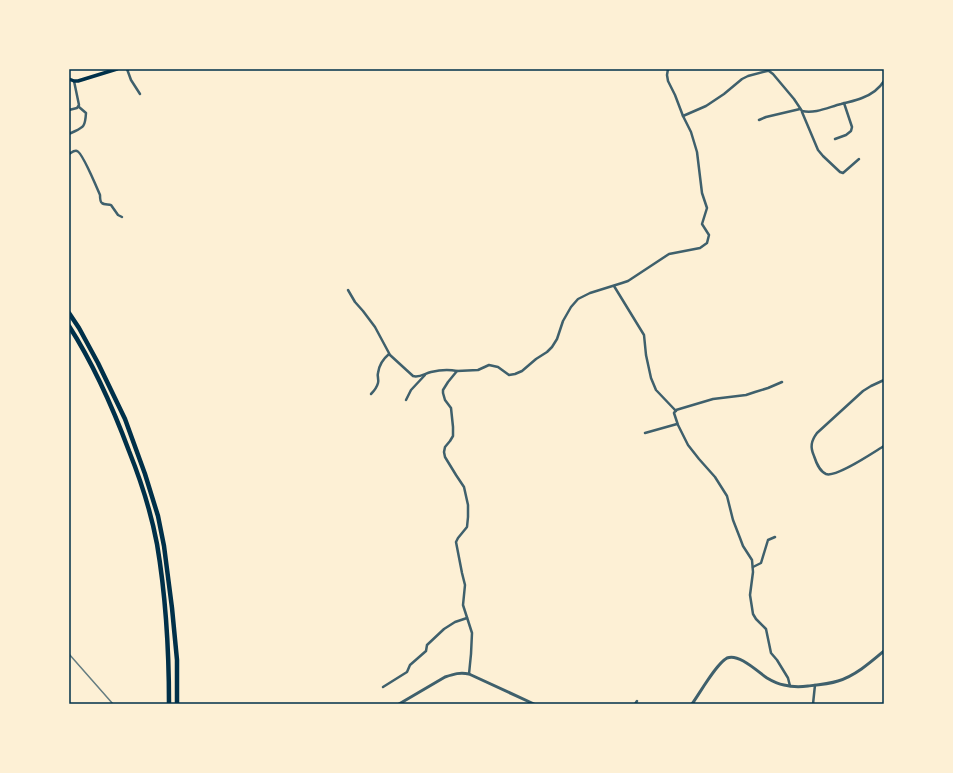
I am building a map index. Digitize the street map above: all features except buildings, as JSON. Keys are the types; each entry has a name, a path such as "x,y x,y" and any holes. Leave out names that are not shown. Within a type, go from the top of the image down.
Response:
{"highway":[{"path":"69,313 98,363 125,419 145,474 158,516 164,546 172,608 177,660 177,704"},
{"path":"69,326 92,367 118,422 138,475 150,514 157,544 166,607 169,661 169,704"}],"main road":[{"path":"69,80 74,81 89,78 117,69"}],"street":[{"path":"127,69 130,80 140,94"},
{"path":"348,290 355,302 375,327 390,354 415,377 446,370 478,370 489,365 498,368 509,375 522,371 552,347 557,339 563,321 575,302 582,296 614,286 633,278 669,254 698,249 704,246 708,241 709,235 702,224 706,213 706,208 702,194 697,152 668,81 668,69"},
{"path":"683,116 710,104 748,76 769,71 794,99 801,110 818,150 823,156 843,173 859,159"},
{"path":"69,134 80,129 85,123 86,113 79,107 74,81"},
{"path":"759,120 766,117 801,110 814,111 864,97 884,82"},
{"path":"835,139 852,131 844,103"},
{"path":"69,110 79,107"},
{"path":"69,154 77,150 80,152 100,195 101,202 103,204 111,204 118,215 122,218"},
{"path":"614,286 644,335 646,355 651,378 656,390 676,411"},
{"path":"371,394 378,385 378,373 380,366 383,360 390,354"},
{"path":"457,371 443,390 443,396 451,408 453,427 452,436 445,447 444,452 445,457 463,484 468,501 467,525 456,542 465,583 463,604 472,633 469,674"},
{"path":"406,400 411,390 427,374"},
{"path":"884,380 871,386 860,394 817,434 812,440 811,445 819,468 824,473 829,475 844,469 884,446"},
{"path":"676,411 712,399 741,396 782,382"},
{"path":"676,411 674,413 677,424 690,447 715,477 725,492 740,538 752,560 753,568 750,595 752,612 756,619 766,629 771,653 788,678 790,686"},
{"path":"645,432 677,424"},
{"path":"753,568 762,562 768,540 775,536"},
{"path":"383,687 407,672 410,665 426,652 427,645 444,629 455,622 467,618"},
{"path":"692,704 710,676 723,662 729,658 736,658 744,661 768,678 784,685 815,686 832,683 845,678 868,664 884,651"},
{"path":"399,704 445,678 458,673 469,674 534,704"},
{"path":"813,704 815,686"}],"railway":[{"path":"69,654 113,704"}]}
